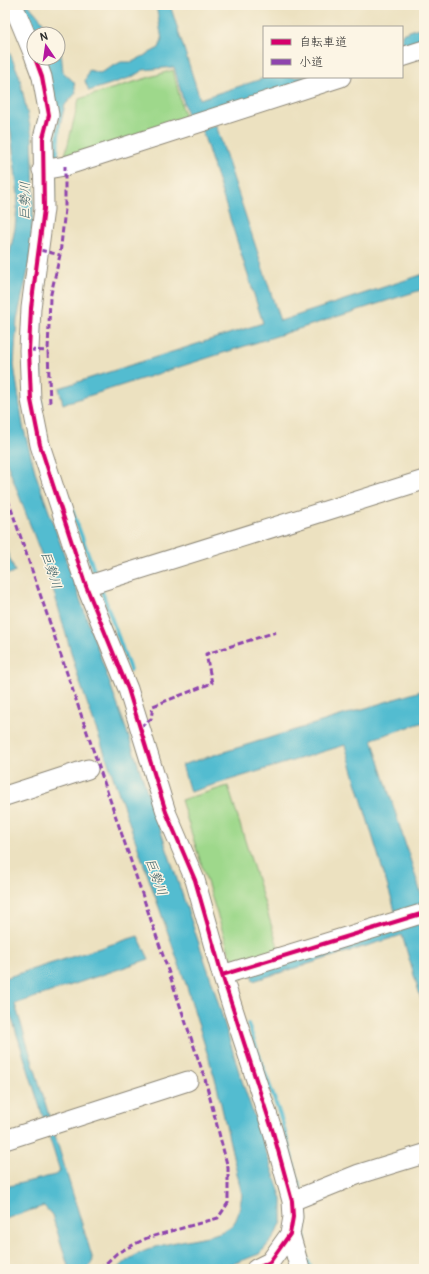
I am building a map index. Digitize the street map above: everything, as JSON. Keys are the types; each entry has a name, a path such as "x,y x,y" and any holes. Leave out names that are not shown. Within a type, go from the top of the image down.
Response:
{"street":[{"path":"12,5 26,37"},
{"path":"403,57 424,50"},
{"path":"38,66 42,77 49,115 43,138 42,170 44,209 31,308 28,350 31,400 40,445 86,586 128,689 166,812 195,880 228,974 274,1132 299,1198 290,1234 270,1262 256,1269"},
{"path":"42,170 65,166 338,78"},
{"path":"86,586 424,480"},
{"path":"5,796 88,769"},
{"path":"228,974 416,915"},
{"path":"5,1140 50,1127 188,1081"},
{"path":"299,1198 359,1174 424,1154"},
{"path":"290,1234 300,1269"}],"green space":[{"path":"173,70 186,123 64,160 79,99"},
{"path":"228,786 280,953 234,967 181,800"}],"water":[{"path":"19,5 29,5 45,26 30,26"},
{"path":"156,5 170,5 200,99 265,78 316,78 188,118 174,67 143,70 132,77 89,91 85,81 89,70 100,73 121,62 132,62 159,48 162,40"},
{"path":"424,26 424,44 403,51 403,34"},
{"name":"巨勢川","path":"5,42 19,75 32,136 34,195 30,262 17,319 14,365 23,426 36,475 126,729 211,979 239,1072 282,1199 282,1222 272,1240 259,1254 235,1263 205,1269 118,1269 125,1262 144,1251 165,1244 214,1234 227,1229 236,1220 242,1195 216,1082 187,987 79,680 49,575 5,458 5,277 15,228 18,196 11,132 5,108"},
{"path":"43,66 62,66 63,72 74,82 76,93 65,105 59,130 57,111"},
{"path":"216,125 280,321 424,274 424,289 63,404 59,388 263,323 202,130"},
{"path":"7,551 15,572 5,575 5,552"},
{"path":"424,690 424,722 372,739 424,903 424,1009 402,935 253,981 252,974 396,914 345,745 190,792 182,765"},
{"path":"138,936 149,959 15,1004 93,1260 88,1269 69,1269 52,1215 44,1206 5,1219 5,1187 55,1175 60,1171 7,1003 5,1004 5,978"}],"waterway":[{"path":"56,162 59,125"},
{"path":"53,198 55,173"},
{"path":"41,300 39,351 41,407"},
{"path":"65,491 97,578"},
{"path":"100,586 130,670"},
{"path":"248,1024 282,1121 301,1192"},
{"path":"303,1201 306,1210 304,1251 311,1269"}],"marked path":[{"path":"50,403 48,351 50,298 60,255 65,209 65,166"},
{"path":"40,250 60,255"},
{"path":"29,350 48,351"},
{"path":"5,491 205,1079 228,1168 228,1203 218,1218 147,1238 117,1253 100,1269"},
{"path":"140,727 151,719 153,706 212,683 206,654 276,632"}],"cycle path":[{"path":"38,66 42,77 49,115 43,138 44,209 31,308 29,350 31,400 40,445 86,586 128,689 166,812 195,880 222,975"},
{"path":"256,1269 270,1262 290,1234 293,1217 292,1201 273,1132 222,975 424,913"}]}
